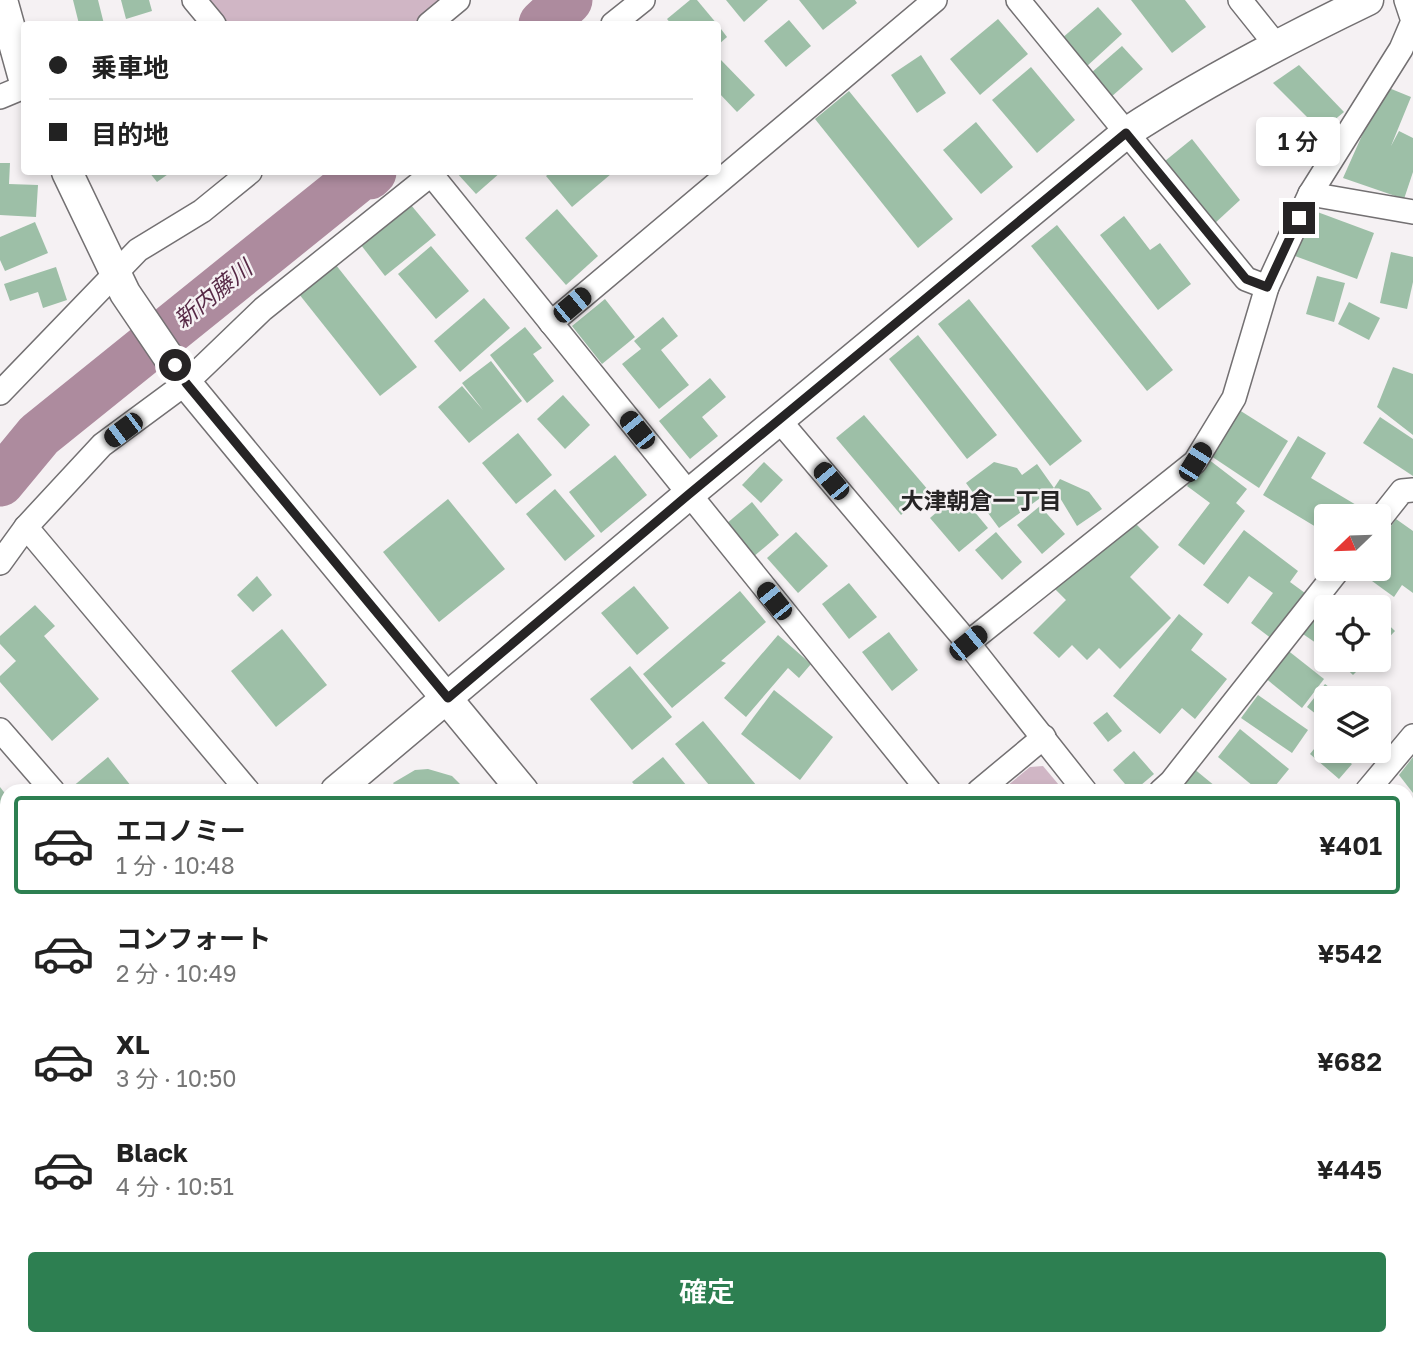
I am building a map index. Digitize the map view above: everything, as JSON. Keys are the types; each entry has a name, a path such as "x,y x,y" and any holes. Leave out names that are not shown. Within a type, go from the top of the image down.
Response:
{"street":[{"path":"2,0 21,68"},
{"path":"194,0 212,21"},
{"path":"617,21 643,0"},
{"path":"551,323 935,0"},
{"path":"1018,0 1246,279 1267,287"},
{"path":"1240,0 1276,44"},
{"path":"344,784 1126,133 1185,94 1276,44 1368,0"},
{"path":"968,643 1195,462 1234,398 1267,287 1310,194 1401,49 1413,21 1406,0"},
{"path":"433,21 456,1"},
{"path":"0,97 21,88"},
{"path":"68,175 120,284 180,374 517,784"},
{"path":"0,393 120,284 138,250 202,211 246,175"},
{"path":"0,563 26,527 102,445 180,374 430,175"},
{"path":"434,175 688,495 923,784"},
{"path":"1310,194 1413,212"},
{"path":"779,420 968,643 1080,784"},
{"path":"1391,505 1402,491 1413,490"},
{"path":"26,527 242,784"},
{"path":"1169,784 1330,581"},
{"path":"0,730 47,784"},
{"path":"1373,784 1413,736"},
{"path":"987,784 1044,737"}],"shaded area":[{"path":"202,0 444,0 419,21 220,21"},
{"path":"1043,766 1058,784 1009,784 1030,767"}],"building":[{"path":"73,0 98,0 103,21 78,21"},
{"path":"121,0 149,0 152,11 126,19"},
{"path":"690,0 697,0 714,21 669,21 667,19"},
{"path":"726,0 768,0 744,22"},
{"path":"799,0 855,0 857,3 823,30"},
{"path":"1131,0 1185,0 1206,27 1172,53"},
{"path":"1098,7 1122,34 1086,67 1061,39"},
{"path":"998,19 1028,54 980,95 950,59"},
{"path":"789,20 811,46 786,67 764,41"},
{"path":"721,29 727,37 721,42"},
{"path":"1122,46 1143,69 1111,97 1091,73"},
{"path":"921,55 946,93 917,113 891,75"},
{"path":"721,60 755,95 737,112 721,95"},
{"path":"1299,65 1344,112 1321,131 1273,83"},
{"path":"1031,67 1075,120 1037,153 992,100"},
{"path":"1384,86 1411,97 1391,146 1399,131 1413,138 1413,172 1404,199 1343,178"},
{"path":"849,91 953,219 918,248 815,119"},
{"path":"976,122 1013,167 981,194 943,150"},
{"path":"1192,139 1240,200 1214,224 1165,161"},
{"path":"0,163 10,163 9,184 38,185 36,217 0,215"},
{"path":"151,175 167,175 157,182"},
{"path":"459,175 498,175 476,194"},
{"path":"547,175 610,175 572,207"},
{"path":"411,205 436,235 385,276 361,245"},
{"path":"557,209 598,256 566,285 525,238"},
{"path":"1312,210 1374,233 1357,279 1295,256"},
{"path":"1124,216 1150,250 1160,243 1191,284 1158,310 1100,235"},
{"path":"35,222 48,253 5,271 0,260 0,237"},
{"path":"1057,225 1173,370 1147,391 1031,246"},
{"path":"431,246 469,291 436,319 398,274"},
{"path":"1391,252 1413,257 1413,282 1407,309 1380,303"},
{"path":"332,260 417,367 380,396 295,289"},
{"path":"56,267 67,300 43,308 38,292 10,301 4,284"},
{"path":"1317,276 1345,283 1334,322 1306,314"},
{"path":"484,298 510,328 460,372 434,341"},
{"path":"605,299 635,337 602,364 572,326"},
{"path":"969,299 1082,441 1050,466 938,324"},
{"path":"1349,302 1380,318 1369,340 1338,324"},
{"path":"663,317 678,336 661,350 689,385 659,409 622,364 641,349 634,341"},
{"path":"525,327 542,348 533,354 554,381 527,403 490,355"},
{"path":"918,335 997,435 967,459 889,359"},
{"path":"491,361 522,401 469,443 438,407 462,386 483,410 462,383"},
{"path":"1393,367 1413,374 1413,435 1377,407"},
{"path":"710,378 726,397 702,417 718,436 690,459 659,421"},
{"path":"563,395 590,425 565,449 537,419"},
{"path":"1236,408 1288,441 1259,488 1208,454"},
{"path":"864,415 929,491 901,515 836,438"},
{"path":"1380,417 1413,439 1413,476 1363,443"},
{"path":"518,433 552,475 516,504 482,463"},
{"path":"1298,436 1326,453 1311,478 1355,504 1314,504 1314,526 1263,495"},
{"path":"615,455 647,495 601,533 569,492"},
{"path":"1208,459 1247,489 1236,503 1245,511 1204,565 1178,545 1210,503 1187,486"},
{"path":"764,462 783,480 761,503 742,485"},
{"path":"994,462 1017,468 1022,475 1037,464 1054,488 999,528 966,483"},
{"path":"1060,479 1089,492 1102,509 1077,526 1054,488"},
{"path":"555,489 595,536 565,561 526,514"},
{"path":"959,493 988,528 959,552 930,518"},
{"path":"448,499 505,569 439,622 383,552"},
{"path":"752,502 779,535 753,557 726,524"},
{"path":"1040,506 1065,534 1042,554 1017,525"},
{"path":"1126,514 1159,547 1130,577 1171,618 1120,669 1099,648 1087,660 1072,645 1059,658 1033,633 1066,600 1053,587"},
{"path":"1396,519 1413,531 1413,593 1402,585 1394,597 1372,581 1391,581 1391,526"},
{"path":"1244,530 1298,571 1290,582 1305,593 1272,639 1251,623 1273,593 1249,576 1228,604 1203,585"},
{"path":"796,532 828,566 798,593 767,558"},
{"path":"996,532 1022,562 1002,580 975,550"},
{"path":"257,576 272,595 253,612 237,595"},
{"path":"849,583 877,617 849,639 822,604"},
{"path":"634,586 669,628 637,655 601,613"},
{"path":"740,591 766,622 721,661 726,663 672,708 643,674"},
{"path":"35,605 55,626 44,636 99,699 52,741 0,682 0,676 16,661 0,644 0,636"},
{"path":"1179,614 1203,634 1191,650 1227,679 1195,719 1182,708 1160,734 1113,696"},
{"path":"1314,614 1314,642 1300,632"},
{"path":"282,629 327,685 276,727 231,671"},
{"path":"889,632 918,670 892,691 862,652"},
{"path":"778,635 811,664 799,678 788,668 746,717 724,698"},
{"path":"1286,649 1324,679 1319,686 1314,686 1314,692 1302,708 1264,677"},
{"path":"630,666 672,717 632,750 590,699"},
{"path":"774,690 833,737 800,780 741,734"},
{"path":"1258,695 1308,730 1292,753 1241,718"},
{"path":"1314,698 1314,713 1307,707"},
{"path":"1107,712 1122,731 1108,742 1093,723"},
{"path":"703,721 755,784 708,784 675,744"},
{"path":"1240,729 1289,769 1277,784 1251,784 1218,757"},
{"path":"1134,751 1154,774 1142,784 1125,784 1113,770"},
{"path":"108,757 129,784 76,784"},
{"path":"663,757 685,784 634,784 632,782"},
{"path":"1413,757 1413,784 1406,784 1399,775"},
{"path":"1320,763 1352,764 1339,779"},
{"path":"1193,768 1212,784 1180,784"},
{"path":"428,769 452,776 460,784 393,783 415,770"}],"waterway":[{"name":"新内藤川","path":"546,21 568,0"},
{"name":"新内藤川","path":"0,482 39,435 362,175"}],"district":[{"name":"大津朝倉一丁目","path":"981,501"}],"route":[{"path":"175,365 186,383 448,698 688,495 1126,133 1246,279 1267,287 1299,218"}]}
